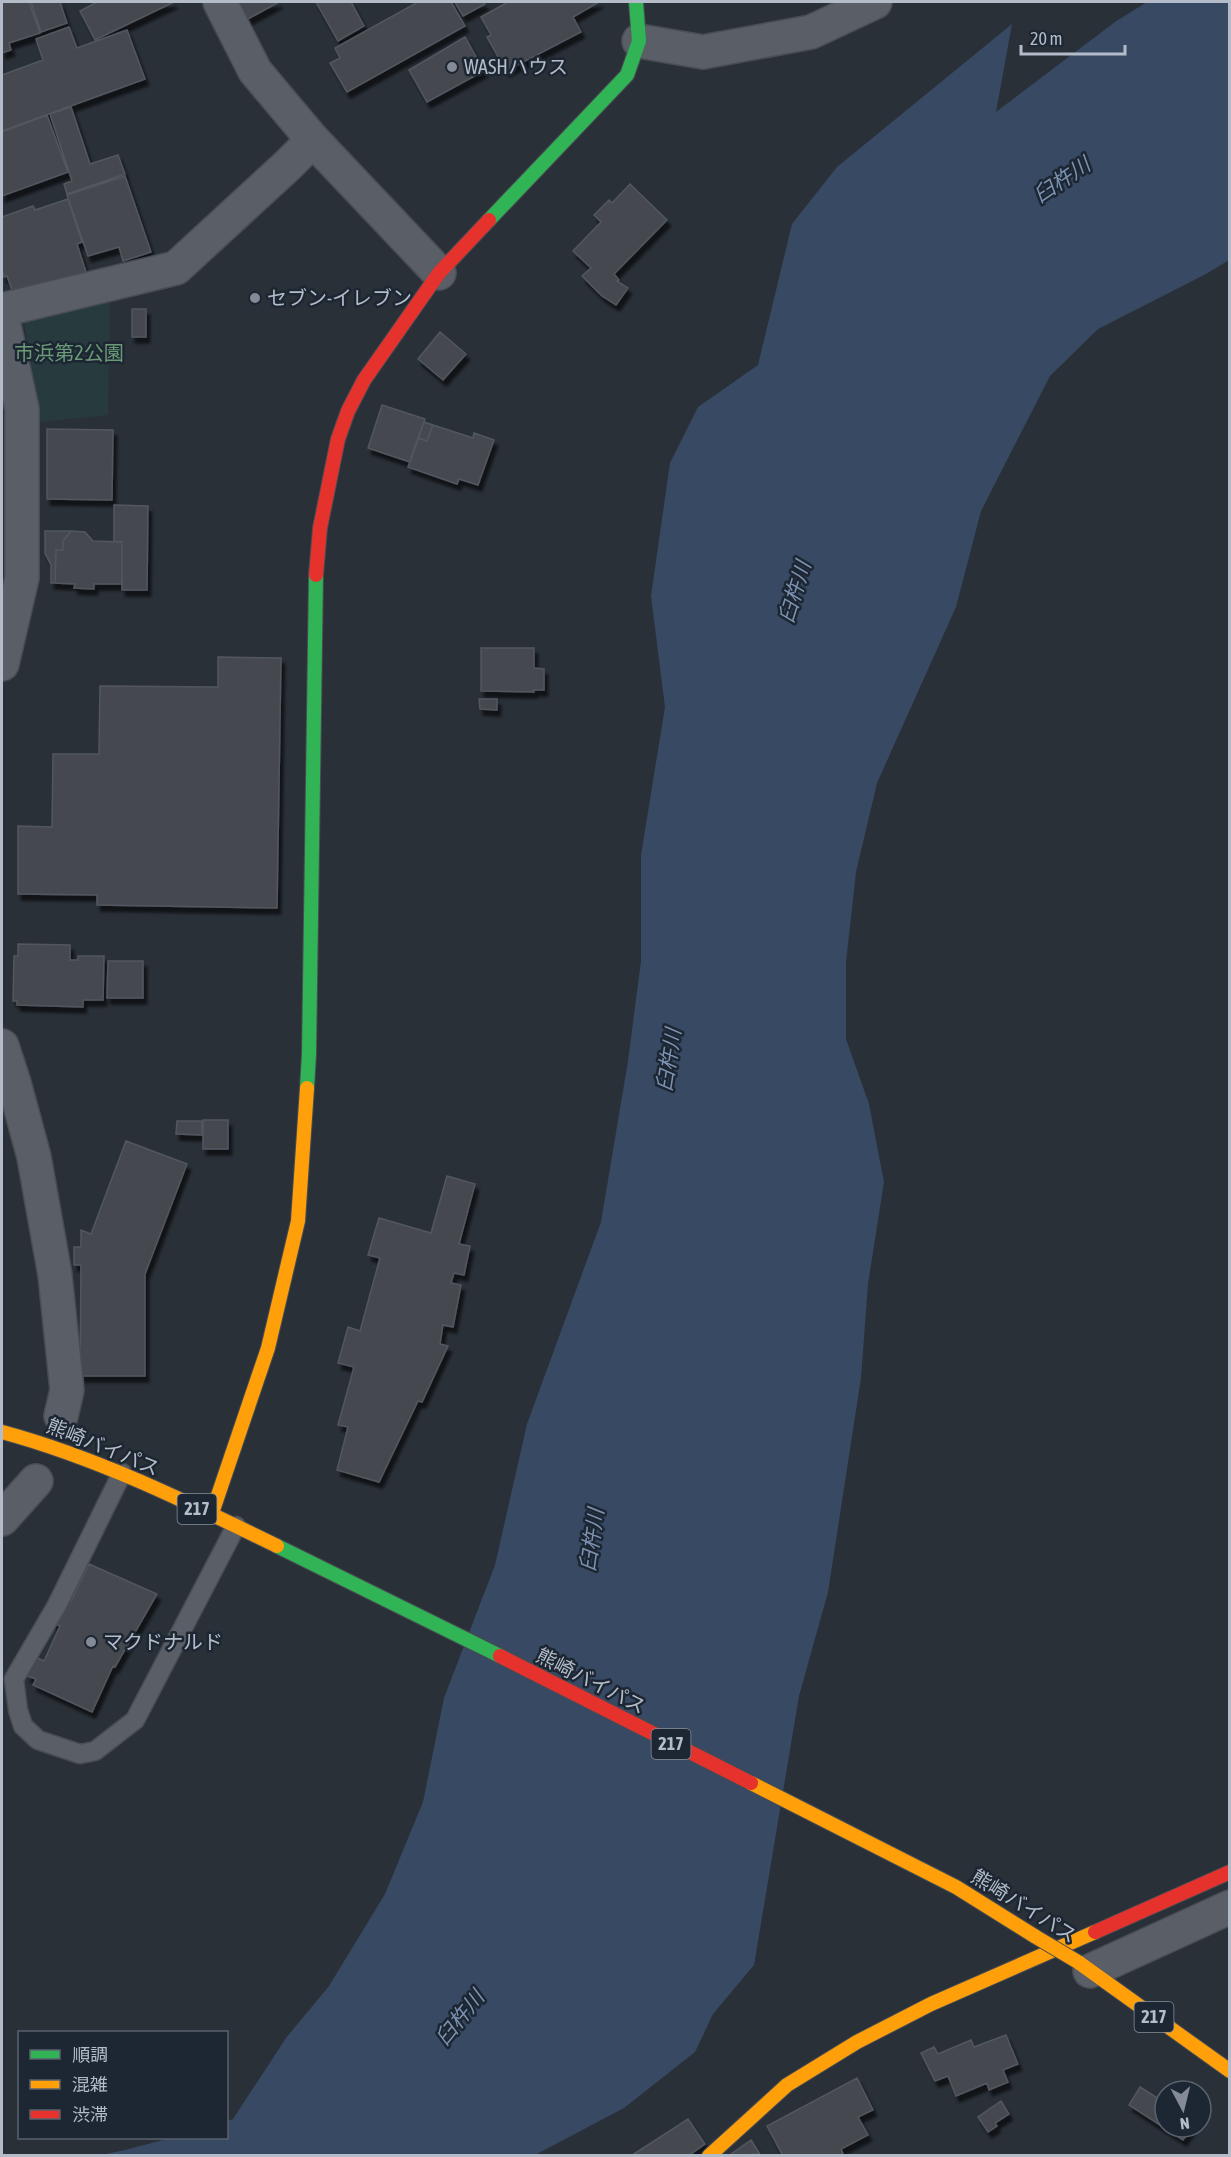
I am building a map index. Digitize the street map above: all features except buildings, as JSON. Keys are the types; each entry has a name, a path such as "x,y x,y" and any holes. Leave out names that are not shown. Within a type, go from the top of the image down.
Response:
{"main road":[{"path":"211,1516 268,1348 298,1221 309,1054 316,563 329,476 341,429 364,380 439,273 627,75 639,41 636,2"},
{"name":"熊崎バイパス","path":"2,1432 31,1440 122,1473 236,1526 387,1599 956,1887 1084,1967 1230,2071"},
{"path":"709,2156 787,2085 857,2042 931,2004 1230,1872"}],"street":[{"path":"220,2 255,71 313,140 439,273"},
{"path":"639,41 703,52 811,32 875,2"},
{"path":"2,310 176,268 313,140"},
{"path":"2,316 22,409 22,578 2,656"},
{"path":"2,1046 34,1157 55,1275 67,1390 61,1416"},
{"path":"2,1519 36,1481"},
{"path":"1084,1967 1230,1907"}],"lane":[{"path":"122,1473 57,1605 14,1679 18,1710 23,1726 38,1740 80,1754 95,1751 135,1720 236,1526"}],"green space":[{"name":"市浜第2公園","path":"110,302 108,415 40,422 24,320"}],"water":[{"name":"臼杵川","path":"1147,2 1229,2 1229,260 1098,329 1050,376 981,511 956,607 877,783 856,872 846,962 846,1039 869,1104 884,1182 868,1284 861,1378 828,1592 799,1696 754,1965 713,2014 695,2052 624,2108 535,2155 96,2156 167,2139 228,2139 228,2121 233,2119 286,2038 329,1986 385,1894 423,1802 444,1698 495,1565 527,1424 601,1222 628,1061 641,961 641,855 665,707 651,596 670,463 698,407 758,365 792,224 837,167 1012,24 996,112 1115,22"}],"traffic: fast":[{"path":"489,220 627,75 639,41 636,2"},
{"path":"307,1088 316,575"},
{"path":"277,1546 500,1656"}],"traffic: slow":[{"path":"211,1516 268,1348 298,1221 307,1088"},
{"path":"2,1432 107,1468 176,1497 277,1546"},
{"path":"751,1783 956,1887 1036,1937"},
{"path":"709,2156 787,2085 857,2042 931,2004 1095,1932"},
{"path":"1036,1937 1078,1962"},
{"path":"1078,1962 1230,2071"}],"traffic: jam":[{"path":"316,575 320,528 338,439 348,411 364,380 439,273 489,220"},
{"path":"500,1656 751,1783"},
{"path":"1095,1932 1230,1872"}],"place":[{"name":"WASHハウス","path":"452,67"},
{"name":"セブン-イレブン","path":"255,298"},
{"name":"マクドナルド","path":"91,1642"}]}
